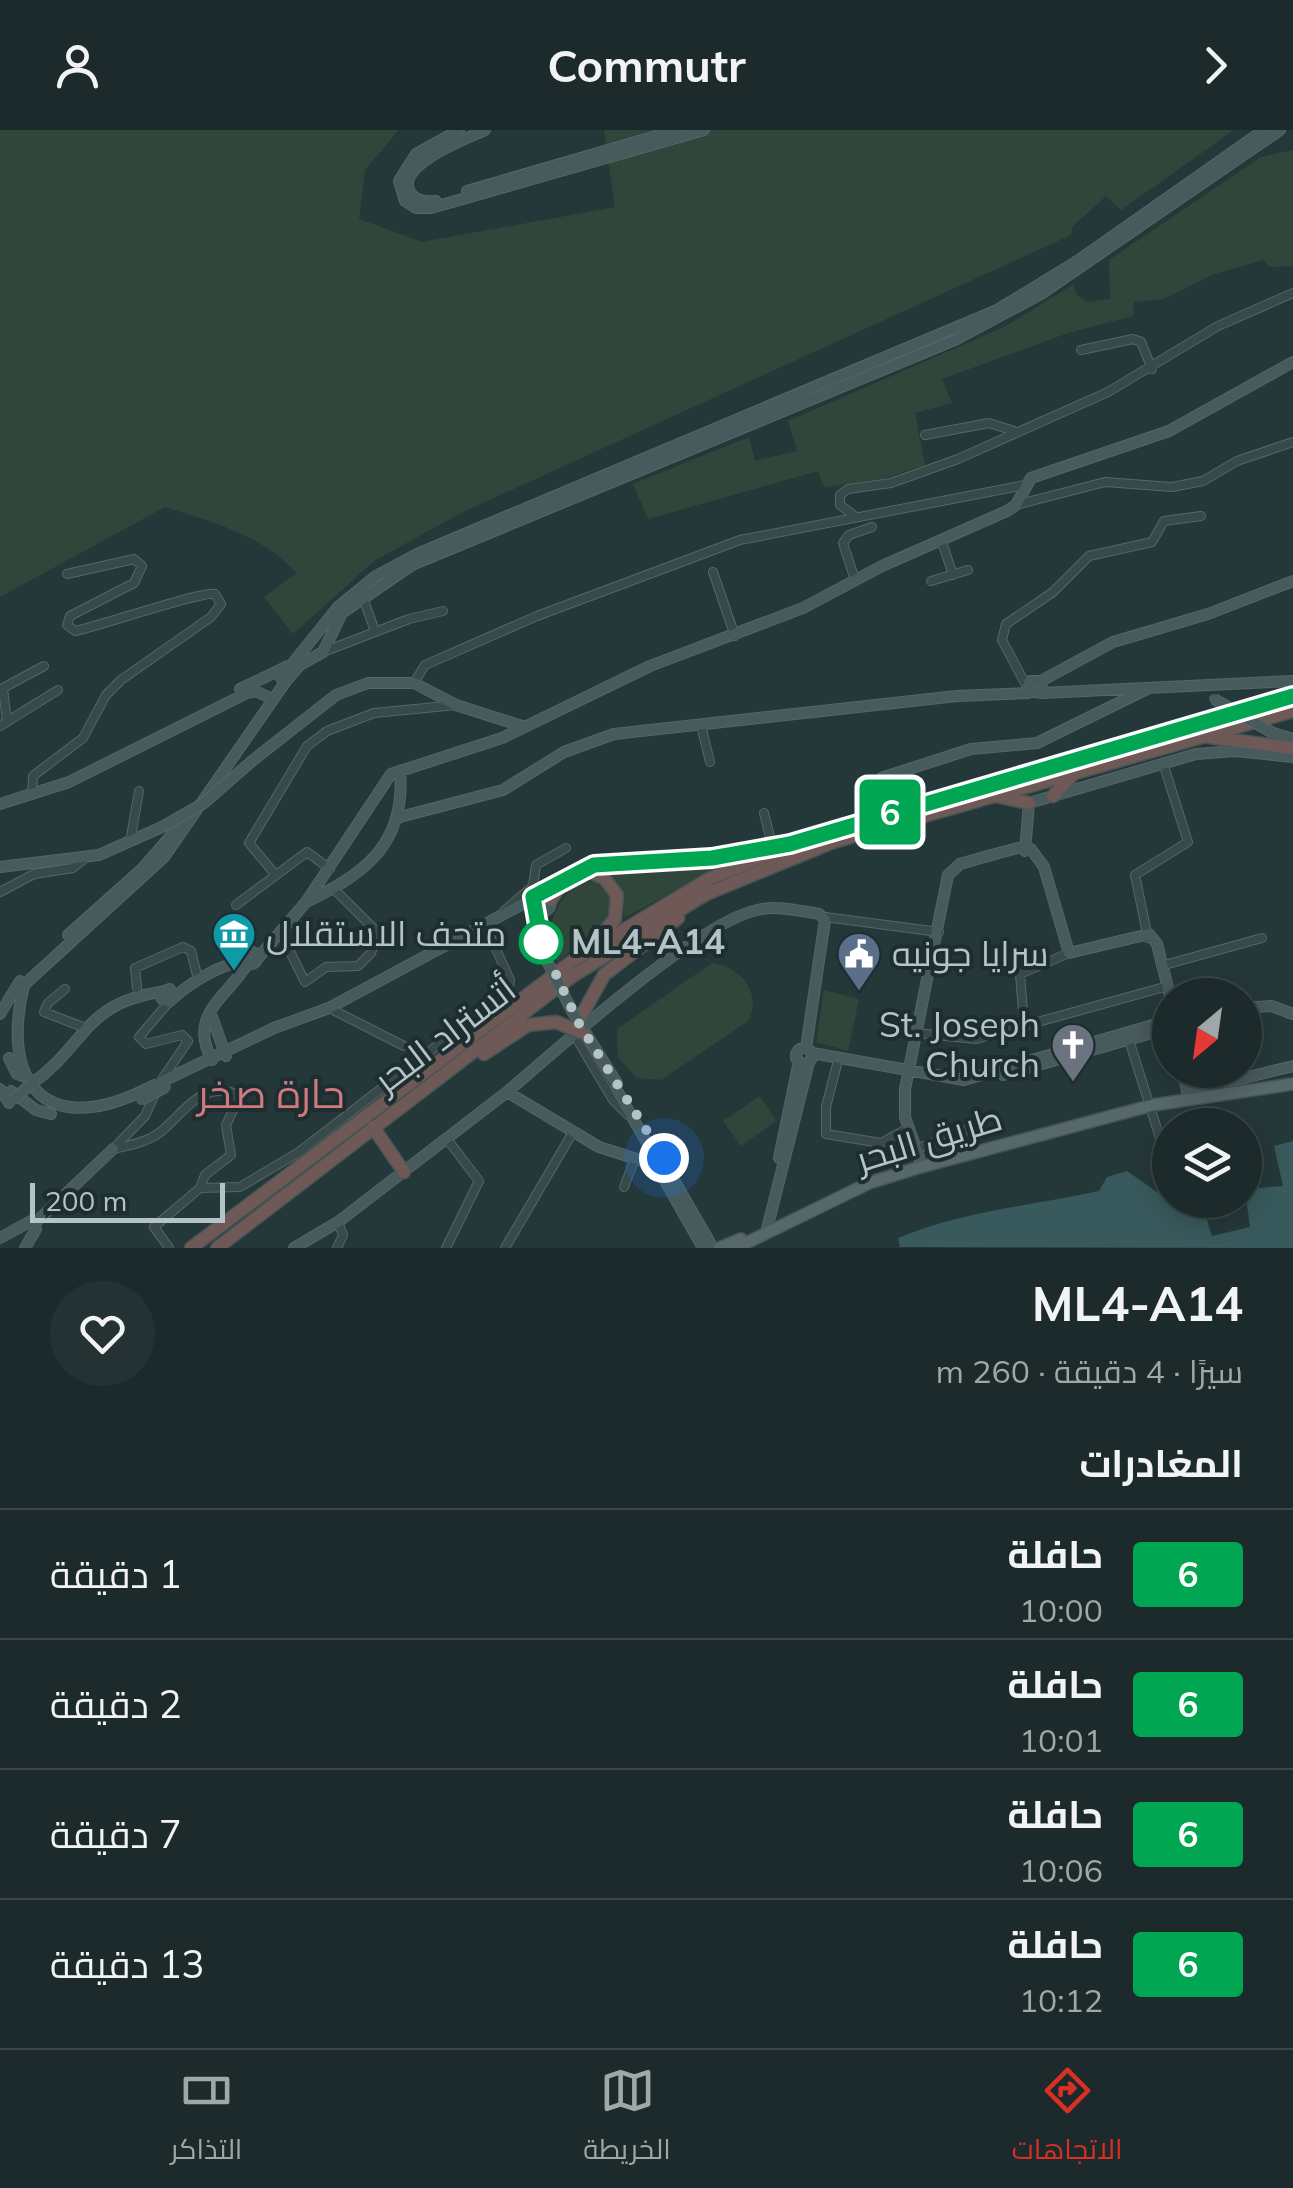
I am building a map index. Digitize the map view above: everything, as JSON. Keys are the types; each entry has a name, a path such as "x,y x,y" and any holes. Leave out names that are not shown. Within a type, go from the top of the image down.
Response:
{"highway":[{"name":"أتستراد البحر","path":"218,1248 363,1120 574,960 672,898 790,844 882,814 1293,696"},
{"name":"أتستراد البحر","path":"191,1248 302,1158 363,1120 418,1094 592,961 706,894 816,848 1293,711"},
{"path":"1207,736 1292,740"},
{"path":"1053,796 1074,772"},
{"path":"993,796 1030,803"},
{"path":"539,903 564,880 604,863 695,852 744,854 790,844"},
{"path":"574,960 575,953 613,924 618,909 610,883 583,869"},
{"path":"418,1094 528,1026 556,1022 579,1029 597,982 706,894"},
{"path":"363,1120 404,1172"}],"main road":[{"name":"طريق البحر","path":"716,1248 766,1230 868,1183 924,1166 1188,1095 1293,1084"},
{"name":"طريق البحر","path":"736,1248 766,1230"}],"street":[{"path":"459,130 408,160 398,181 405,201 431,208 704,130"},
{"path":"485,130 414,168 407,186 412,194 421,201 433,202 677,130"},
{"path":"2,1019 28,971 160,850 314,632 361,586 446,540 998,310 1076,262 1264,130"},
{"path":"323,652 336,618 362,596 445,550 973,332 1041,294 1280,130"},
{"path":"856,516 840,505 840,495 848,489 908,478 1152,369 1218,326 1293,293"},
{"path":"1081,350 1134,339 1142,342 1152,369"},
{"path":"414,684 425,665 682,560 740,540 1024,485 1044,472 1170,431 1293,362"},
{"path":"926,435 989,423 1014,431"},
{"path":"327,888 330,869 381,785 400,771 525,727 650,666 803,608 1016,505 1105,482 1172,487 1203,481 1237,460 1293,442"},
{"path":"1016,505 1024,485"},
{"path":"1027,689 1002,640 1006,624 1052,592 1090,556 1152,542 1164,521 1201,516"},
{"path":"855,580 843,543 849,535 872,527"},
{"path":"942,542 953,575"},
{"path":"32,795 33,776 84,738 113,687 212,617 221,604 215,594 203,593 168,607 74,631 67,625 70,616 134,583 142,566 134,559 119,560 66,574"},
{"path":"931,582 968,570"},
{"path":"713,572 734,636"},
{"path":"1041,687 1113,642 1208,614 1293,581"},
{"path":"362,596 375,631"},
{"path":"2,1019 32,978 147,877 226,774 300,665 375,631 443,611"},
{"path":"314,632 328,639"},
{"path":"0,804 69,782 289,665"},
{"path":"3,724 2,688 44,666"},
{"path":"400,817 502,790 564,752 638,730 1041,687 1147,689 1293,681"},
{"path":"0,867 84,858 162,828 204,803 310,713 350,688 378,682 414,684 456,704 525,727"},
{"path":"1188,686 1292,740"},
{"path":"882,814 876,788 881,778 971,749 1037,744 1147,689"},
{"path":"3,724 58,690"},
{"path":"202,713 253,691 268,698"},
{"path":"274,873 249,843 311,742 358,716 456,704"},
{"path":"701,725 710,762"},
{"path":"1067,955 1040,868 1025,849 1030,803 1210,752 1293,757"},
{"path":"1164,763 1188,842 1135,875 1147,936 1164,978"},
{"path":"207,1057 210,1007 250,958 306,902 372,859 400,817 400,771"},
{"path":"130,842 139,791"},
{"path":"764,814 772,845"},
{"path":"505,914 512,901 533,886 536,864 566,848"},
{"path":"924,1166 904,1104 936,932 953,873 1025,849"},
{"path":"236,905 274,873 308,852 330,869"},
{"path":"0,892 34,874 73,868 84,858"},
{"path":"296,994 326,967 358,966 377,942 376,928 327,888"},
{"path":"226,1053 239,1044 330,1008 505,914 539,903 546,959 613,1100 633,1119"},
{"path":"294,1248 338,1222 507,1092 579,1029 738,917 772,908 936,932"},
{"path":"766,1230 806,1055 825,917"},
{"path":"363,1120 508,991 510,980 485,925"},
{"path":"279,932 305,982"},
{"path":"1024,1024 1020,974 1067,955 1147,936"},
{"path":"1160,966 1262,938"},
{"path":"137,988 135,968 183,947 191,951 197,975"},
{"path":"26,1248 35,1223 144,1116 167,1068 187,1047 182,1035 141,1042 140,1031 154,1018 166,995 197,975 250,958"},
{"path":"0,1088 7,1104 58,1063 83,1027 117,1004 166,995 250,958"},
{"path":"226,1053 211,1022 214,1011 250,958"},
{"path":"32,978 7,1039 12,1068 34,1082"},
{"path":"66,990 44,1012 83,1027"},
{"path":"919,1034 969,1040 1152,994"},
{"path":"1262,1000 1271,1000 1293,1011"},
{"path":"1262,1007 1293,1011"},
{"path":"330,1008 404,1046"},
{"path":"0,1073 24,1103 60,1116 105,1114 207,1057 226,1053 290,1024"},
{"path":"806,1055 911,1075 972,1079 1152,1024"},
{"path":"579,1029 617,1087 653,1156 716,1248"},
{"path":"806,1055 837,1064 974,1084 1152,1033"},
{"path":"218,1039 239,1044"},
{"path":"1129,1040 1154,1108"},
{"path":"2,1052 14,1084 56,1110 93,1110 139,1096"},
{"path":"837,1064 826,1107 826,1134 881,1143 910,1127"},
{"name":"طريق البحر","path":"1188,1095 1293,1066"},
{"path":"617,1087 703,1248"},
{"path":"1187,1088 1188,1095"},
{"path":"113,1149 160,1133 190,1101 231,1091 235,1102 226,1130 232,1151 205,1174 200,1188 156,1222 155,1231 169,1248"},
{"path":"507,1092 572,1132 630,1160 653,1156"},
{"path":"917,1144 982,1124"},
{"path":"505,1248 572,1132"},
{"path":"446,1248 478,1182 447,1139"},
{"path":"200,1188 240,1188 302,1158"},
{"path":"624,1187 630,1160"},
{"path":"337,1248 342,1235 338,1222"},
{"path":"0,1238 18,1225 35,1223"}],"green space":[{"path":"0,130 399,130 365,170 359,219 422,242 615,207 604,130 1234,130 1121,210 1106,196 1072,227 1071,235 463,512 374,561 293,634 264,597 297,573 252,539 165,507 0,597"},
{"path":"1293,150 1293,266 1270,267 1263,260 1214,274 1164,299 1134,302 1133,316 1068,333 942,379 952,403 915,413 925,465 886,478 824,487 818,471 648,519 633,484 749,437 755,461 797,451 788,421 1004,327 1074,284 1076,294 1087,302 1110,299 1109,260 1261,157"},
{"path":"727,863 624,918 623,892 603,869"},
{"path":"594,881 610,894 613,912 601,927 557,962 550,941 556,910 575,883"},
{"path":"712,963 732,969 751,991 748,1021 661,1080 637,1078 618,1058 617,1029"},
{"path":"824,990 859,999 848,1051 816,1042"},
{"path":"760,1096 776,1121 741,1146 723,1121"}],"water":[{"path":"1293,1141 1293,1248 900,1247 898,1238 947,1221 1099,1191 1107,1177 1127,1171 1152,1188 1152,1218 1206,1218 1212,1236 1250,1227 1249,1218 1262,1218 1262,1188 1283,1186 1274,1146"}],"bus line":[{"name":"6","path":"541,942 532,908 534,895 588,867 712,858 744,854 781,842 790,844 1010,776 1293,696"}],"place":[{"name":"ML4-A14","path":"541,942"},
{"name":"متحف الاستقلال","path":"234,972"},
{"name":"سرايا جونيه","path":"859,992"},
{"name":"St. Joseph Church","path":"1073,1083"}],"district":[{"name":"حارة صخر","path":"271,1094"}],"route":[{"path":"541,942 578,1022 664,1158"}]}
